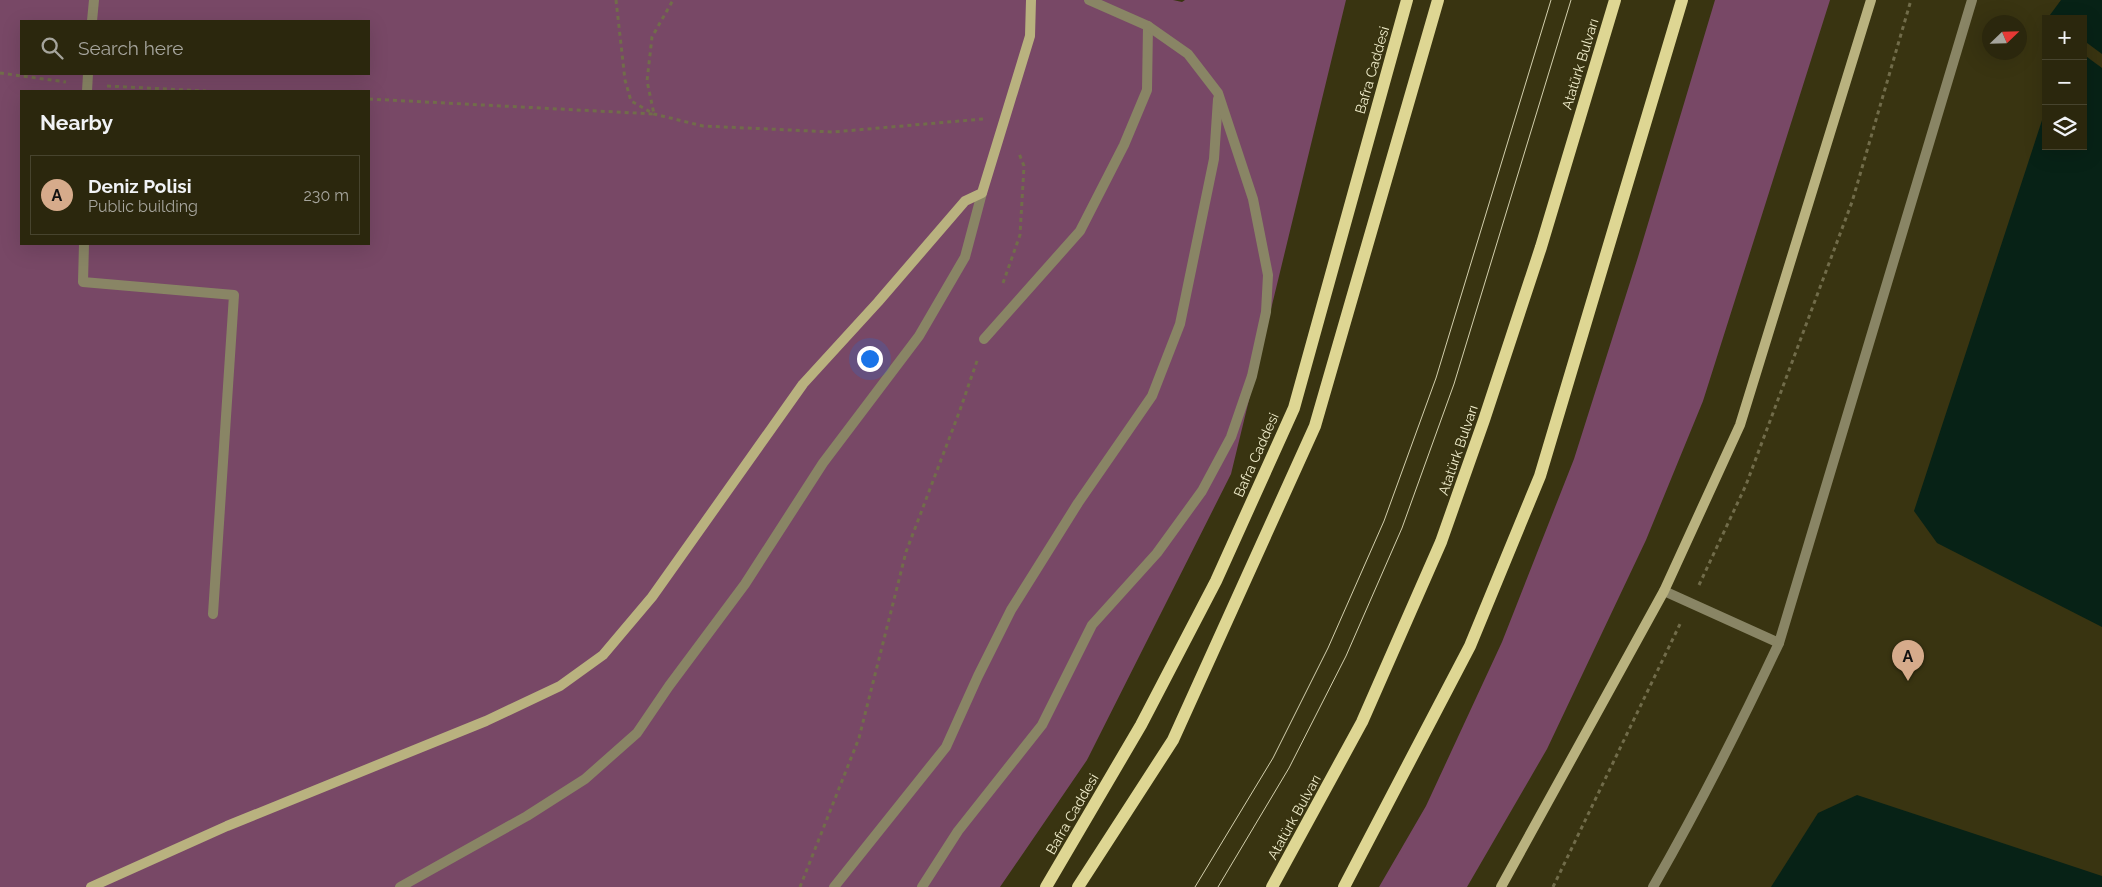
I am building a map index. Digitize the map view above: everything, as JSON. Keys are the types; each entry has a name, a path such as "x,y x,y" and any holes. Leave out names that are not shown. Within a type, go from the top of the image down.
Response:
{"main road":[{"name":"Bafra Caddesi","path":"1046,887 1140,725 1216,581 1294,408 1407,0"},
{"path":"1078,887 1173,740 1315,426 1438,0"},
{"name":"Atatürk Bulvarı","path":"1272,887 1362,722 1441,542 1484,420 1541,247 1615,0"},
{"path":"1344,887 1470,646 1540,476 1682,0"}],"street":[{"path":"92,20 94,0"},
{"path":"400,887 527,816 585,779 637,732 745,584 823,463 919,336 965,257 982,193 1030,36 1031,0"},
{"path":"922,887 958,832 1042,725 1092,625 1157,553 1202,492 1231,437 1252,376 1266,312 1268,275 1253,199 1218,93 1188,54 1148,26 1088,0"},
{"path":"1500,887 1664,591 1740,426 1871,0"},
{"path":"1653,887 1685,831 1738,729 1779,643 1972,0"},
{"path":"984,339 1080,230 1124,144 1146,90 1148,26"},
{"path":"87,90 88,75"},
{"path":"834,887 946,747 1010,610 1078,503 1152,396 1180,324 1214,160 1218,93"},
{"path":"91,887 227,826 486,721 560,686 603,655 652,597 803,384 878,302 965,201 982,193"},
{"path":"84,245 83,282 234,295 213,614"},
{"path":"1664,591 1779,643"}],"path":[{"path":"616,0 625,80 631,101 654,114"},
{"path":"654,114 647,81 652,37 673,0"},
{"path":"370,99 654,114 703,126 832,132 1005,117 1024,166 1020,236 1000,292"},
{"path":"800,887 859,738 906,552 960,410 984,339"}],"shaded area":[{"path":"0,0 1173,0 1182,2 1185,0 1346,0 1231,474 1087,760 1000,887 0,887"},
{"path":"1715,0 1830,0 1703,401 1646,540 1547,749 1467,887 1379,887 1426,806 1502,642 1574,459 1638,257"},
{"path":"2061,0 2102,0 2102,627 1937,543 1914,511 2042,120 2042,150 2087,150 2087,15 2050,15"},
{"path":"1857,795 2102,876 2102,887 1771,887 1818,813"}],"pier":[{"path":"2087,43 2102,54 2102,68 2087,57"}],"tram line":[{"path":"1195,887 1273,758 1328,648 1384,521 1436,378 1551,0"},
{"path":"1218,887 1289,768 1346,656 1402,528 1454,384 1571,0"}],"place":[{"name":"Deniz Polisi","path":"1908,681"}]}
